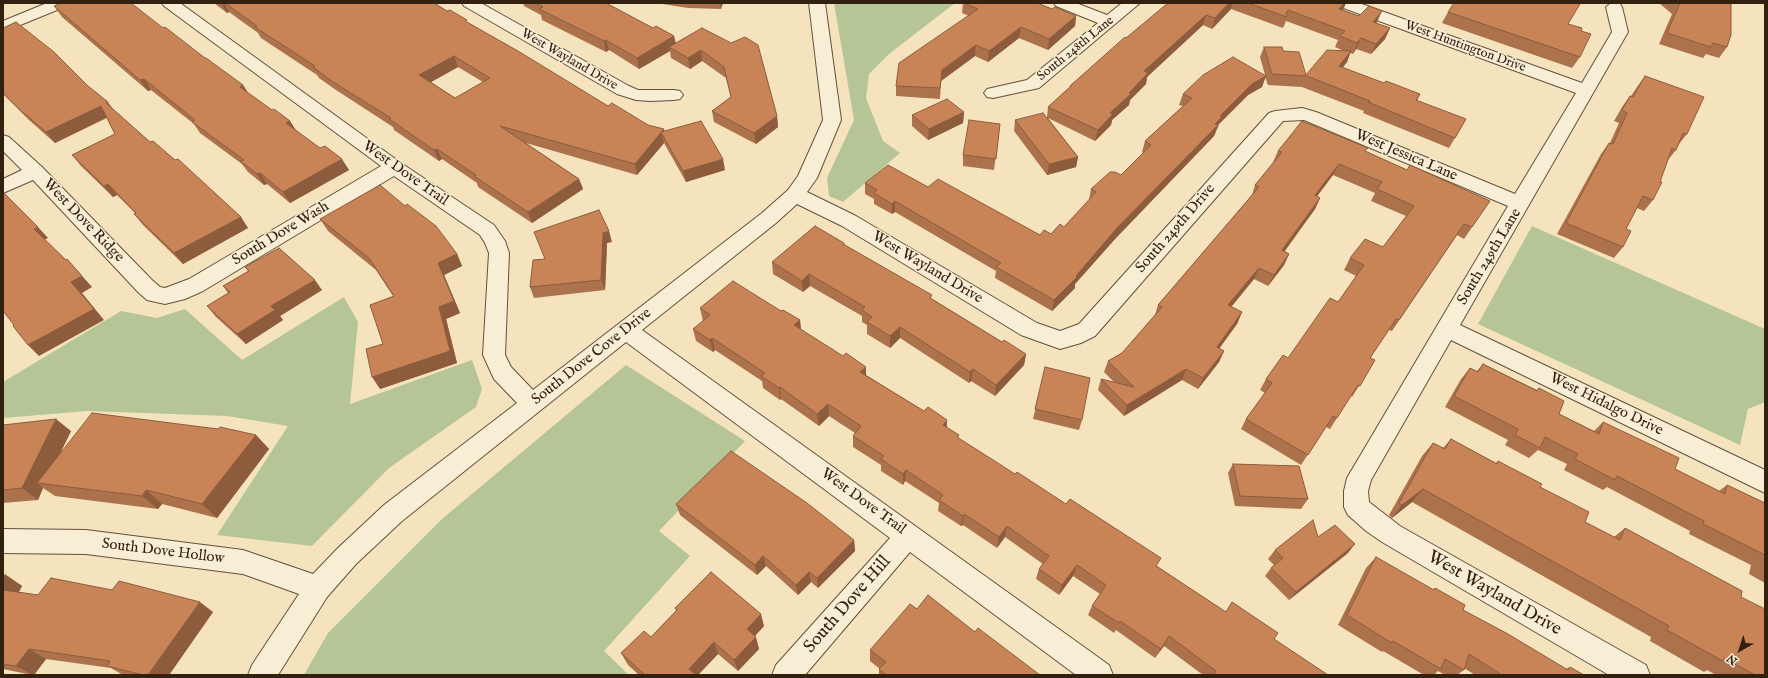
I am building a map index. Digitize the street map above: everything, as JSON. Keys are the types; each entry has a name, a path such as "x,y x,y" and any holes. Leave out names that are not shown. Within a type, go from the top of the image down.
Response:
{"street":[{"path":"3,27 61,3"},
{"name":"West Dove Trail","path":"170,3 394,167 487,230 495,241 499,253 494,356 502,373 532,403"},
{"path":"476,7 498,3"},
{"name":"South Dove Cove Drive","path":"262,675 318,588 347,556 393,514 532,403 769,218 795,195 807,178 832,120 817,3"},
{"path":"1062,3 1109,22"},
{"name":"South 248th Lane","path":"993,93 1033,84 1132,3"},
{"name":"West Huntington Drive","path":"1344,3 1380,9 1585,90"},
{"name":"West Wayland Drive","path":"476,7 623,90 636,95 674,95"},
{"name":"South 249th Lane","path":"1358,507 1356,491 1359,478 1521,204 1585,90 1620,32 1614,7"},
{"name":"West Jessica Lane","path":"1290,114 1310,116 1521,204"},
{"name":"South 249th Drive","path":"1060,340 1074,337 1087,330 1275,117 1290,114"},
{"name":"West Dove Ridge","path":"3,141 35,171 145,286 154,294 165,296"},
{"name":"South Dove Wash","path":"165,296 178,293 196,285 394,167"},
{"path":"3,187 35,171"},
{"name":"West Wayland Drive","path":"795,195 849,221 1029,329 1060,340"},
{"name":"West Hidalgo Drive","path":"1447,328 1765,482"},
{"name":"West Dove Trail","path":"626,330 1099,675"},
{"name":"West Wayland Drive","path":"1358,507 1375,523 1391,534 1636,675"},
{"name":"South Dove Hill","path":"786,675 909,535"},
{"name":"South Dove Hollow","path":"3,541 86,542 243,562 318,588"}],"green space":[{"path":"834,3 955,3 889,54 869,74 866,98 883,141 900,153 843,202 829,196 827,178 854,120"},
{"path":"1532,226 1765,329 1765,402 1748,409 1740,445 1478,324"},
{"path":"344,297 358,322 350,404 472,360 482,389 476,407 389,468 312,546 217,535 288,426 227,416 87,411 3,418 3,382 121,311 157,318 185,309 242,360"},
{"path":"626,365 745,441 659,531 690,556 604,651 629,675 304,675 328,633 442,519"}],"building":[{"path":"61,3 131,3 163,28 165,27 243,85 240,87 290,121 286,123 320,148 325,146 342,159 283,192 260,173 257,174 240,161 244,160 192,122 195,120 144,79 140,80 54,6"},
{"path":"225,3 434,3 467,20 465,21 518,51 608,106 612,103 648,125 664,129 635,164 500,126 579,179 528,212 474,176 476,175 437,149 434,150 389,119 391,118 330,80 313,67 315,66 255,27 257,26","holes":["454,56 490,78 455,98 419,75"]},
{"path":"535,3 606,3 653,28 656,26 674,36 637,58 606,40 604,41 539,9 543,7"},
{"path":"964,3 1037,3 1052,9 1055,7 1076,16 1049,39 1021,27 989,51 976,45 942,70 940,88 896,86 899,63 978,9"},
{"path":"1168,3 1229,3 1215,18 1206,15 1144,71 1148,73 1129,93 1131,94 1110,113 1113,114 1098,130 1048,107 1125,37 1126,38"},
{"path":"1248,3 1344,3 1339,9 1359,16 1369,6 1382,11 1373,22 1390,28 1376,44 1361,38 1357,43 1340,36 1345,31 1288,10 1286,13 1287,17"},
{"path":"1454,3 1576,3 1580,4 1568,24 1582,28 1581,31 1591,34 1580,57 1448,12"},
{"path":"1680,3 1731,3 1731,35 1727,47 1713,43 1711,47 1667,33"},
{"path":"16,22 54,52 88,86 108,102 106,103 150,142 153,141 175,160 178,159 241,217 174,253 134,214 136,213 108,184 104,186 72,155 115,134 101,106 46,132 3,93 3,28"},
{"path":"702,28 731,43 745,37 758,45 777,116 754,133 712,111 731,97 724,67 701,50 688,58 669,47"},
{"path":"1264,47 1282,47 1283,51 1299,52 1306,75 1327,50 1351,51 1339,66 1384,83 1386,81 1420,94 1416,100 1466,119 1455,138 1368,102 1370,101 1307,76 1272,74"},
{"path":"1233,57 1266,76 1252,84 1220,116 1222,117 1215,124 1218,125 1117,228 1076,276 1077,277 1054,300 996,267 1001,263 895,201 892,204 874,193 877,190 865,183 888,165 928,187 938,179 1040,235 1044,230 1051,234 1060,224 1064,227 1096,192 1091,189 1110,172 1115,172 1121,175 1151,145 1145,141 1192,98 1183,94 1203,75"},
{"path":"1645,76 1704,97 1687,134 1683,133 1676,150 1672,148 1660,182 1662,182 1653,200 1643,196 1626,229 1631,231 1623,247 1566,223 1609,143 1613,144 1627,113 1622,110 1630,96 1633,97"},
{"path":"947,99 964,112 929,129 912,115"},
{"path":"1043,113 1078,157 1049,164 1015,120"},
{"path":"969,120 1000,124 996,159 963,155"},
{"path":"701,121 723,159 683,171 661,132"},
{"path":"1302,121 1368,148 1365,151 1407,170 1410,165 1490,201 1472,227 1464,224 1399,320 1396,319 1370,358 1375,360 1360,386 1358,385 1337,418 1333,416 1308,455 1246,419 1272,383 1266,379 1283,355 1288,358 1330,298 1338,302 1364,265 1350,258 1365,239 1383,247 1414,206 1377,189 1382,182 1339,164 1315,195 1320,198 1282,250 1289,254 1274,275 1259,268 1228,305 1242,312 1217,347 1224,351 1203,378 1186,369 1127,405 1101,379 1134,387 1108,361 1122,353 1162,307 1158,305 1259,187 1255,185 1282,152 1278,151"},
{"path":"380,185 405,206 407,204 436,226 457,254 438,263 454,301 439,307 450,351 372,377 366,349 383,344 370,305 394,296 369,258 320,219"},
{"path":"3,192 38,227 34,229 66,260 67,259 82,276 71,282 94,309 28,345 3,311"},
{"path":"599,210 609,231 603,233 601,280 530,287 533,260 545,259 534,232"},
{"path":"815,226 844,243 843,244 932,295 930,298 1002,342 1004,340 1026,354 996,385 973,369 970,372 900,327 890,336 867,322 872,317 862,310 865,307 809,274 802,281 772,262"},
{"path":"279,248 315,280 271,306 275,310 237,334 207,306 230,292 223,286 249,271 245,267"},
{"path":"733,281 781,311 783,310 800,320 794,325 843,356 846,353 866,367 860,372 924,411 928,407 947,420 943,425 959,435 957,437 1015,474 1017,472 1066,504 1070,499 1161,558 1156,566 1226,612 1232,602 1278,633 1274,639 1328,675 1213,675 1216,671 1169,636 1161,649 1120,621 1119,623 1092,606 1106,585 1077,565 1062,585 1039,569 1049,556 1007,526 999,537 964,514 963,516 939,500 943,495 906,470 903,474 881,459 884,456 853,436 861,426 828,404 817,414 780,387 779,388 761,376 765,373 712,338 710,340 693,329 710,315 700,308"},
{"path":"1483,364 1537,391 1539,388 1564,401 1559,414 1599,434 1603,422 1679,458 1675,469 1725,494 1727,485 1765,503 1765,555 1703,524 1704,521 1617,476 1615,480 1575,459 1578,454 1545,437 1540,448 1515,435 1518,429 1454,396 1470,368 1478,372"},
{"path":"1045,367 1090,378 1082,420 1035,409"},
{"path":"92,413 218,429 220,427 256,435 202,504 146,490 142,496 37,483"},
{"path":"56,419 22,488 3,490 3,425"},
{"path":"1451,439 1497,464 1498,461 1542,484 1540,487 1589,512 1585,522 1620,540 1625,528 1742,591 1741,597 1765,609 1765,675 1755,675 1724,658 1723,661 1667,630 1669,626 1423,489 1402,505 1399,503 1433,443 1445,449"},
{"path":"731,451 807,503 854,540 817,578 809,572 796,585 763,556 755,565 676,504"},
{"path":"1233,464 1299,466 1308,499 1240,496"},
{"path":"1313,520 1318,537 1335,525 1355,544 1296,592 1271,568 1283,558 1275,550"},
{"path":"1376,557 1434,590 1435,588 1465,605 1463,610 1508,634 1568,670 1570,667 1584,675 1502,675 1469,654 1464,670 1445,659 1441,669 1393,641 1392,643 1347,615"},
{"path":"711,572 761,614 747,629 756,637 734,660 714,642 689,669 696,675 645,675 621,653 644,631 651,637 677,610 675,608"},
{"path":"51,578 112,590 119,581 200,602 148,675 107,666 110,661 29,649 16,666 3,664 3,590 38,595"},
{"path":"928,595 975,632 978,628 1040,675 886,675 879,669 886,662 870,650 910,604 917,609"}]}
